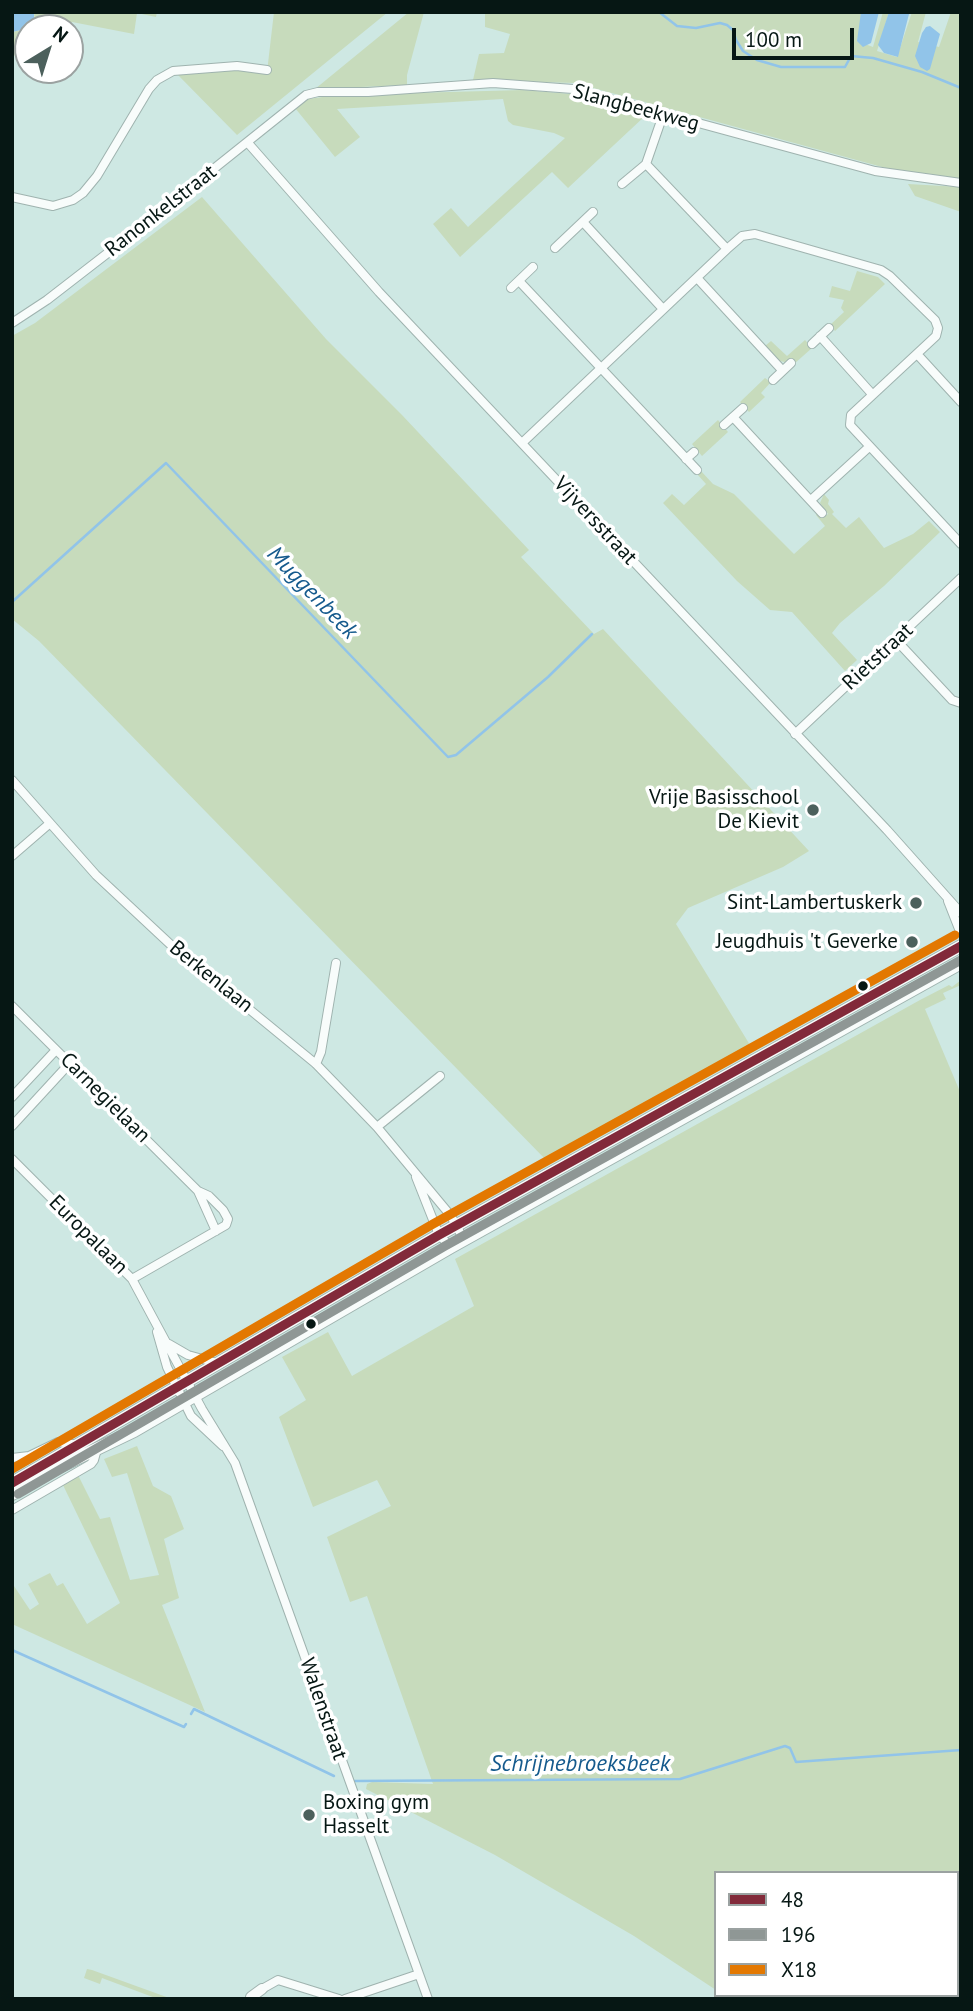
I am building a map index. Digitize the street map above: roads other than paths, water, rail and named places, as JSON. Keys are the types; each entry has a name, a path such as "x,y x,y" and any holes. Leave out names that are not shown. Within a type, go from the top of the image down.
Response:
{"main road":[{"path":"12,1483 439,1235 961,946"},
{"path":"12,1494 57,1468 134,1431 451,1247 961,963"}],"street":[{"path":"12,197 42,206 53,206 64,205 83,193 97,176 149,89 157,80 173,71 237,66 267,70"},
{"name":"Slangbeekweg","path":"306,95 318,92 368,92 494,83 573,89 663,116 875,171 961,183"},
{"name":"Ranonkelstraat","path":"12,323 47,300 306,95"},
{"path":"622,184 646,164 663,116"},
{"name":"Vijversstraat","path":"248,143 379,292 961,913"},
{"path":"646,164 727,249"},
{"path":"555,248 593,212"},
{"path":"583,222 663,309"},
{"path":"522,443 727,249 742,236 755,234 881,271 890,276 935,320 938,328 936,336 851,415 850,425 961,544"},
{"path":"511,288 533,267"},
{"path":"698,279 782,370"},
{"path":"519,281 696,470"},
{"path":"812,344 829,328"},
{"path":"820,336 872,394"},
{"path":"917,354 961,402"},
{"path":"773,380 791,363"},
{"path":"724,425 743,408"},
{"path":"733,417 822,513"},
{"path":"811,500 869,447"},
{"path":"686,460 694,452"},
{"name":"Rietstraat","path":"794,734 961,579"},
{"path":"896,640 951,700 961,702"},
{"name":"Berkenlaan","path":"12,780 96,875 171,945 316,1065 414,1171 457,1225 464,1240"},
{"path":"12,856 49,824"},
{"name":"Vijversstraat","path":"946,895 961,934"},
{"path":"316,1065 321,1052 336,963"},
{"name":"Carnegielaan","path":"12,1006 198,1191 209,1196 228,1219 226,1225 216,1231 198,1191"},
{"path":"12,1097 56,1050"},
{"path":"12,1126 70,1063"},
{"path":"377,1128 440,1076"},
{"name":"Europalaan","path":"12,1159 132,1279 166,1342 182,1385"},
{"name":"Berkenlaan","path":"414,1171 439,1235 451,1247"},
{"path":"132,1279 216,1231"},
{"name":"Europalaan","path":"153,1320 165,1360 190,1398"},
{"path":"166,1342 188,1355 217,1363"},
{"name":"Walenstraat","path":"182,1385 235,1463 428,1999"},
{"name":"Walenstraat","path":"190,1398 200,1426 223,1446"},
{"path":"12,1458 36,1453 58,1442 78,1445"},
{"path":"12,1510 91,1464 97,1449"},
{"path":"345,1999 418,1973"},
{"path":"251,1997 278,1980 339,1999"}],"water":[{"path":"12,12 34,12 14,14 12,32"},
{"path":"861,12 879,12 871,43 863,47 857,41"},
{"path":"889,12 909,14 898,57 884,53 878,45"},
{"path":"930,26 940,34 930,69 927,71 920,67 915,56 922,33"}],"waterway":[{"path":"659,12 677,26 696,28 720,23 727,25 733,30 743,51 757,60 781,67 845,67 851,56 873,58 922,72 961,88"},
{"name":"Muggenbeek","path":"12,602 166,463 448,757 456,755 548,677 592,634"},
{"name":"Schrijnebroeksbeek","path":"12,1650 184,1727 186,1724"},
{"name":"Schrijnebroeksbeek","path":"191,1714 194,1709 334,1776"},
{"name":"Schrijnebroeksbeek","path":"354,1781 680,1779 785,1746 790,1748 796,1762 961,1750"}],"place":[{"name":"Vrije Basisschool De Kievit","path":"813,810"},
{"name":"Sint-Lambertuskerk","path":"916,903"},
{"name":"Jeugdhuis 't Geverke","path":"912,942"},
{"name":"Boxing gym Hasselt","path":"309,1815"}]}
